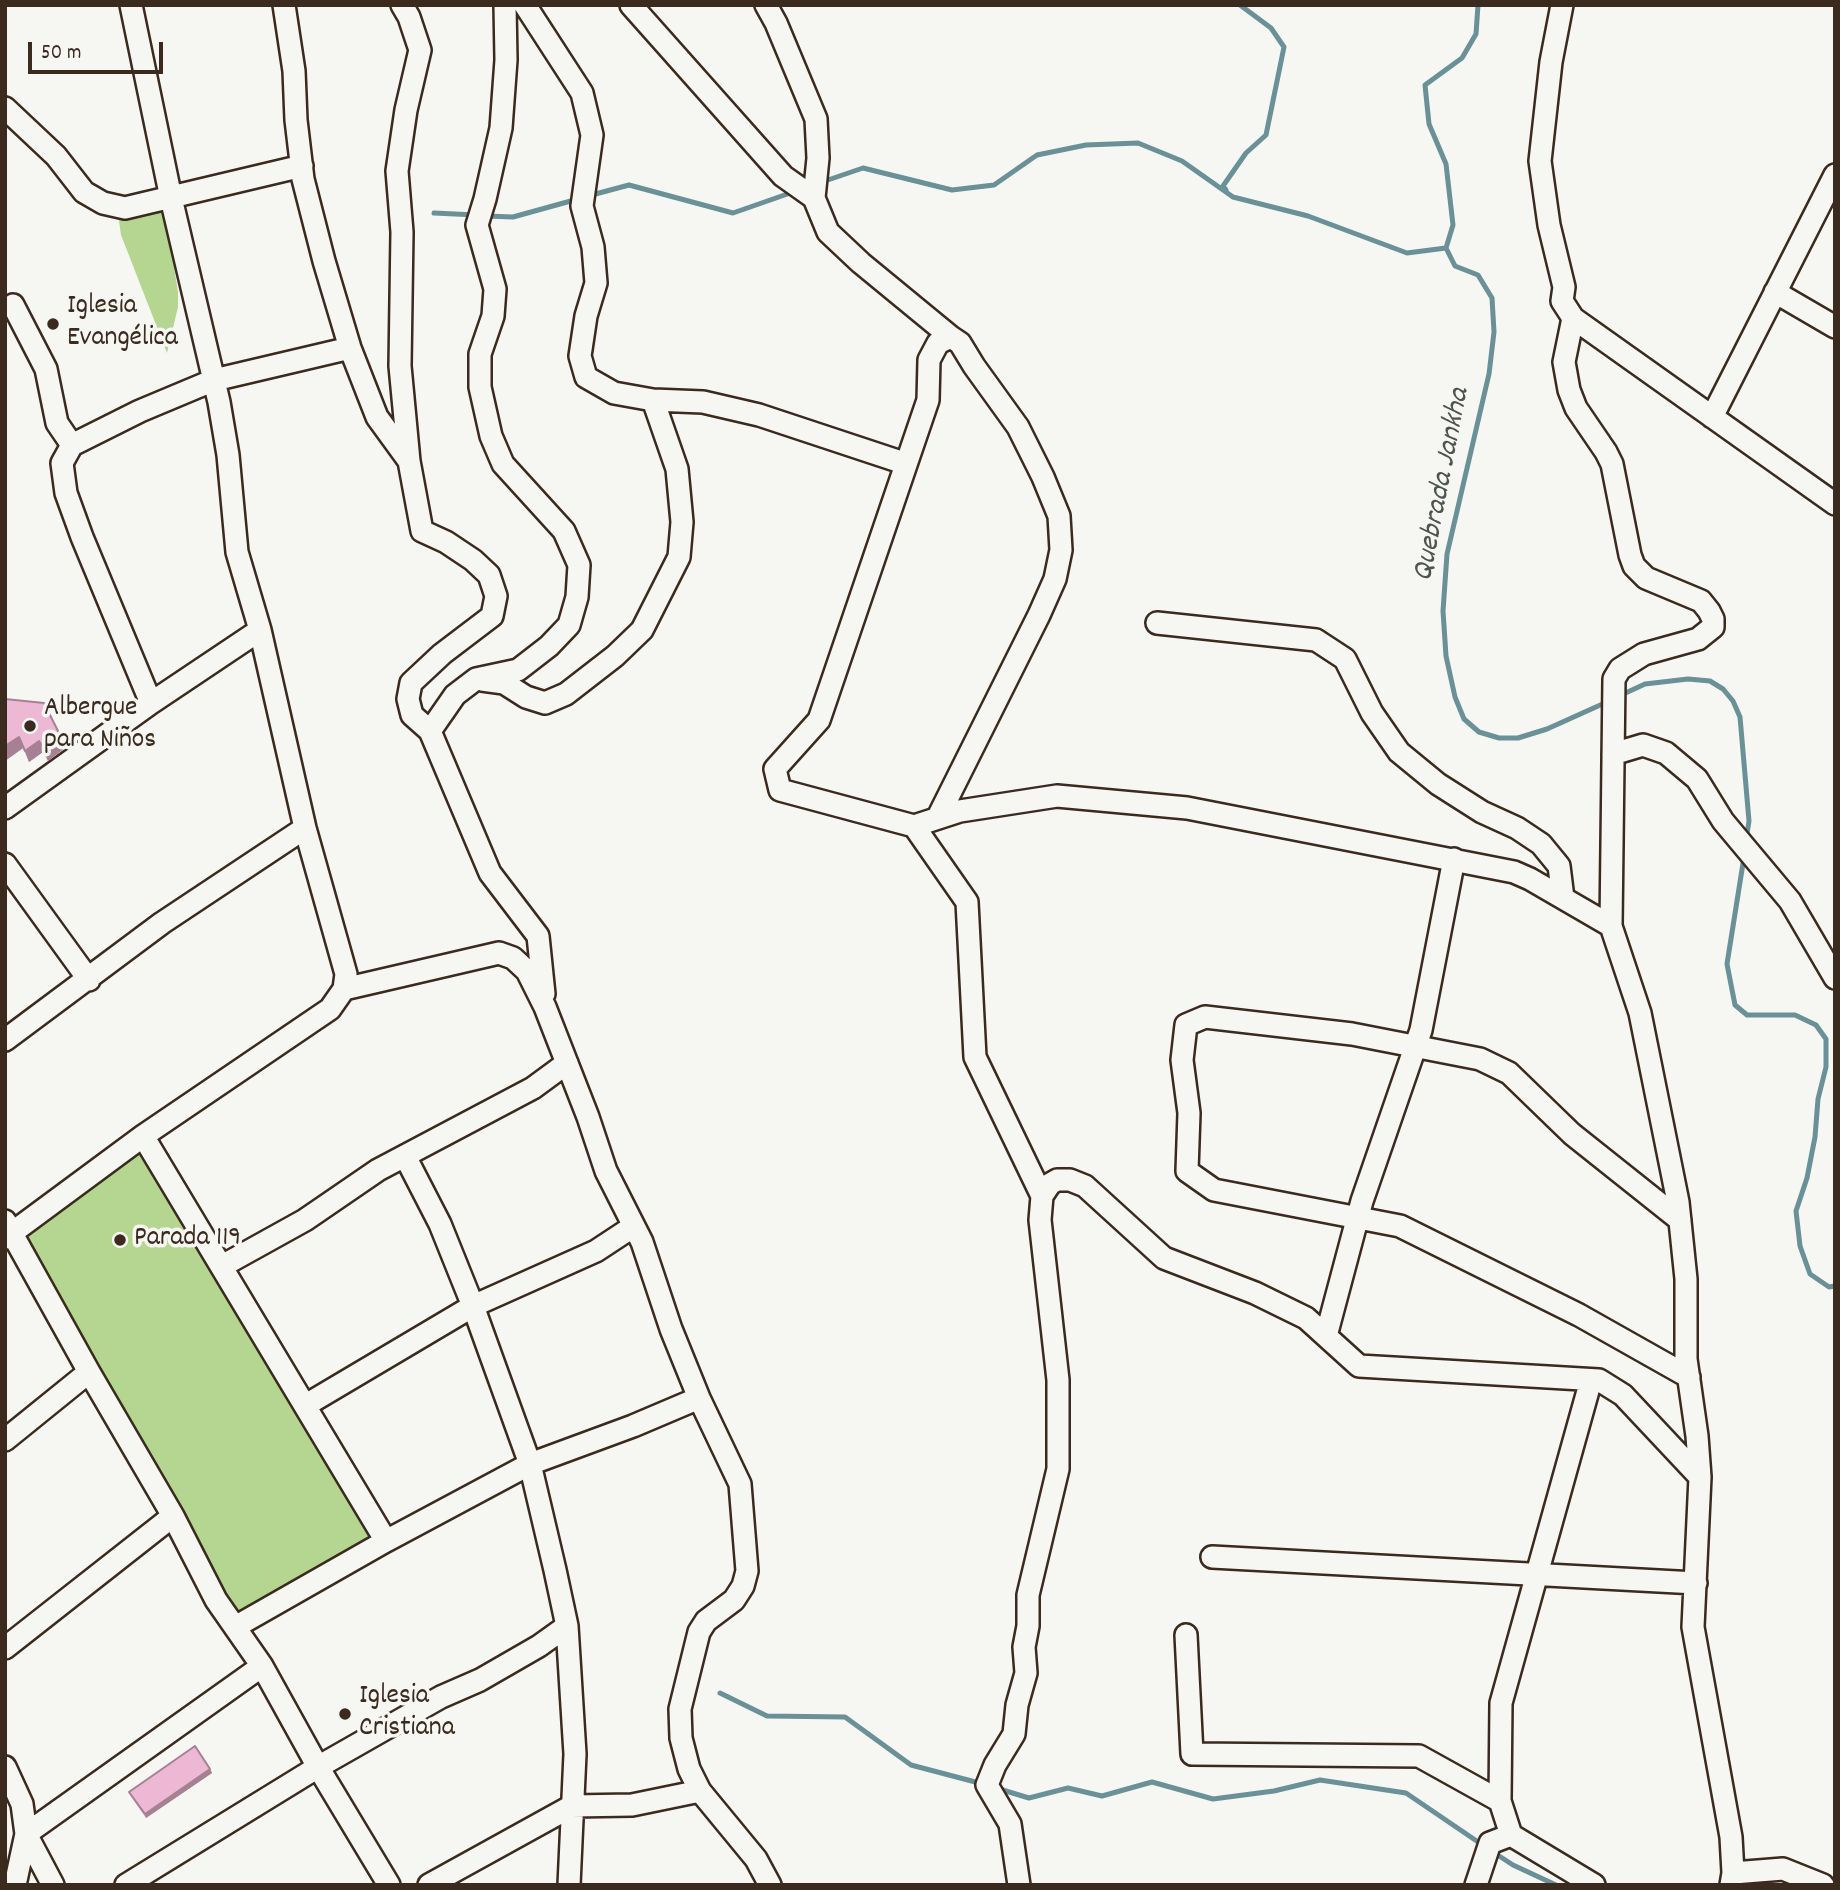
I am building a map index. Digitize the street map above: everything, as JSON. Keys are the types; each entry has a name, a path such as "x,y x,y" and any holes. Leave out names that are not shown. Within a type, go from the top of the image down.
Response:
{"street":[{"path":"131,5 171,198 214,380 228,456 237,552 260,630 305,828 346,974 344,989 330,1009 240,1068 8,1231 173,1516 216,1600 262,1666 318,1767 389,1885"},
{"path":"284,5 302,166 324,261 350,348 377,417 409,461"},
{"path":"402,5 420,50 406,110 397,171 402,232 400,366 409,461 422,531 446,542 473,560 489,575 496,596 492,616 442,654 411,683 408,699 412,715 430,731 490,873 538,936 545,1007"},
{"path":"430,731 455,695 476,679 518,670 550,646 569,625 578,597 579,565 564,531 503,464 491,436 480,387 480,354 493,316 495,289 477,225 501,128 506,60 505,5"},
{"path":"524,5 582,93 592,135 582,206 593,247 596,283 586,316 580,356 586,377 614,393 653,400 703,402 759,415 904,463"},
{"path":"631,5 783,176 814,198"},
{"path":"766,5 786,45 816,119 818,158 814,198 828,232 861,263 960,343 1018,427 1059,516 1061,550 1055,579 938,817"},
{"path":"1562,5 1551,62 1540,161 1549,225 1564,287 1562,301 1573,318 1835,504"},
{"path":"5,108 37,136 91,197 125,208 302,166"},
{"path":"1712,417 1835,175"},
{"path":"1775,292 1835,327"},
{"path":"13,305 46,369 57,423 72,445"},
{"path":"1573,318 1564,362 1569,390 1576,408 1612,464 1634,566 1641,575 1656,584 1700,601 1713,618 1713,627 1699,639 1644,654 1620,669 1614,679 1611,926 1640,1013 1678,1202 1685,1279 1686,1359 1700,1477 1693,1627 1731,1837 1732,1879 1783,1869 1823,1885"},
{"path":"951,337 938,343 929,360 928,400 904,463 819,720 775,769 780,790 914,826 970,809 1058,796 1188,808 1514,872 1611,926"},
{"path":"151,703 66,494 62,463 72,445 140,411 214,380 350,348"},
{"path":"476,679 504,684 526,697 545,703 566,694 615,656 642,630 679,557 682,522 677,469 653,400"},
{"path":"1157,623 1315,640 1345,659 1372,713 1399,752 1438,784 1541,844 1559,866 1563,898"},
{"path":"5,808 151,703 260,630"},
{"path":"1613,754 1643,745 1666,754 1697,779 1723,821 1790,901 1835,978"},
{"path":"914,826 967,902 975,1057 1042,1196"},
{"path":"5,1040 162,923 305,828"},
{"path":"1326,1336 1358,1217 1421,1030 1454,859"},
{"path":"5,864 89,980"},
{"path":"344,989 499,953 513,958 527,971 545,1007 606,1171 642,1242 671,1329 699,1398 740,1484 747,1571 743,1586 734,1600 706,1621 699,1632 680,1709 681,1738 689,1769 700,1791 756,1859 769,1885"},
{"path":"1680,1220 1573,1134 1509,1073 1480,1059 1353,1034 1205,1017 1186,1024 1182,1060 1189,1113 1187,1171 1214,1190 1400,1226 1579,1315 1689,1377"},
{"path":"222,1266 305,1220 378,1170 406,1158 533,1088 567,1063"},
{"path":"144,1136 386,1541"},
{"path":"406,1158 440,1224 473,1306 530,1464 567,1626 575,1754 569,1885"},
{"path":"1019,1885 1010,1824 988,1786 995,1765 1014,1734 1017,1705 1026,1673 1024,1647 1028,1626 1028,1595 1058,1469 1058,1380 1040,1220 1042,1196 1050,1184 1057,1180 1070,1180 1085,1185 1164,1258 1265,1298 1306,1318 1359,1366 1599,1381 1623,1395 1700,1477"},
{"path":"306,1405 473,1306 596,1251 634,1226"},
{"path":"5,1440 89,1372"},
{"path":"1591,1380 1501,1703 1500,1801 1511,1835 1594,1885"},
{"path":"235,1626 530,1464 699,1398"},
{"path":"5,1648 173,1516"},
{"path":"1212,1557 1696,1584"},
{"path":"126,1885 318,1767 442,1697 480,1680 539,1646 567,1626"},
{"path":"1186,1635 1192,1754 1419,1756 1500,1801"},
{"path":"26,1834 262,1666"},
{"path":"5,1767 22,1804 26,1834 15,1885"},
{"path":"429,1885 572,1806 632,1805 700,1791"},
{"path":"26,1834 53,1885"},
{"path":"1476,1885 1490,1843 1511,1835"}],"green space":[{"path":"139,201 165,211 178,292 178,307 167,353 121,235 119,221 122,215"},
{"path":"134,1150 143,1150 372,1532 369,1541 243,1613 235,1611 230,1605 24,1241 25,1233"}],"building":[{"name":"Albergue para Niños","path":"5,699 44,703 61,737 44,749 39,741 25,751 19,737 5,746"},
{"path":"195,1746 210,1769 145,1814 129,1792"}],"waterway":[{"path":"1226,190 1223,186 1246,153 1266,135 1284,47 1271,28 1240,5"},
{"name":"Quebrada Jankha","path":"1478,5 1476,34 1462,58 1425,85 1429,124 1446,164 1453,225 1446,248 1455,266 1478,275 1492,298 1494,332 1489,374 1447,554 1443,611 1446,656 1455,697 1464,719 1479,732 1499,738 1518,738 1547,729 1607,702"},
{"path":"822,182 863,168 952,190 994,185 1037,155 1086,145 1138,143 1182,161 1233,197"},
{"path":"588,196 629,185 733,213 796,191"},
{"path":"1233,197 1308,216 1407,253 1446,248"},
{"path":"486,216 513,217 578,199"},
{"path":"434,213 476,215"},
{"name":"Quebrada Jankha","path":"1619,696 1645,684 1688,679 1710,681 1723,689 1733,701 1740,717 1749,821 1746,841"},
{"name":"Quebrada Jankha","path":"1744,857 1727,964 1735,1005 1747,1015 1795,1015 1816,1025 1826,1039 1826,1067 1818,1099 1815,1137 1807,1178 1796,1211 1800,1246 1810,1274 1829,1287 1835,1286"},
{"path":"720,1693 767,1716 845,1717 911,1765 983,1784"},
{"path":"996,1788 1029,1798 1068,1788 1102,1796 1152,1782 1213,1799 1274,1791 1320,1780 1406,1793 1484,1846"},
{"path":"1493,1852 1513,1865 1556,1885"}],"place":[{"name":"Iglesia Evangélica","path":"53,324"},
{"name":"Albergue para Niños","path":"30,726"},
{"name":"Parada 119","path":"120,1240"},
{"name":"Iglesia Cristiana","path":"345,1714"}]}
